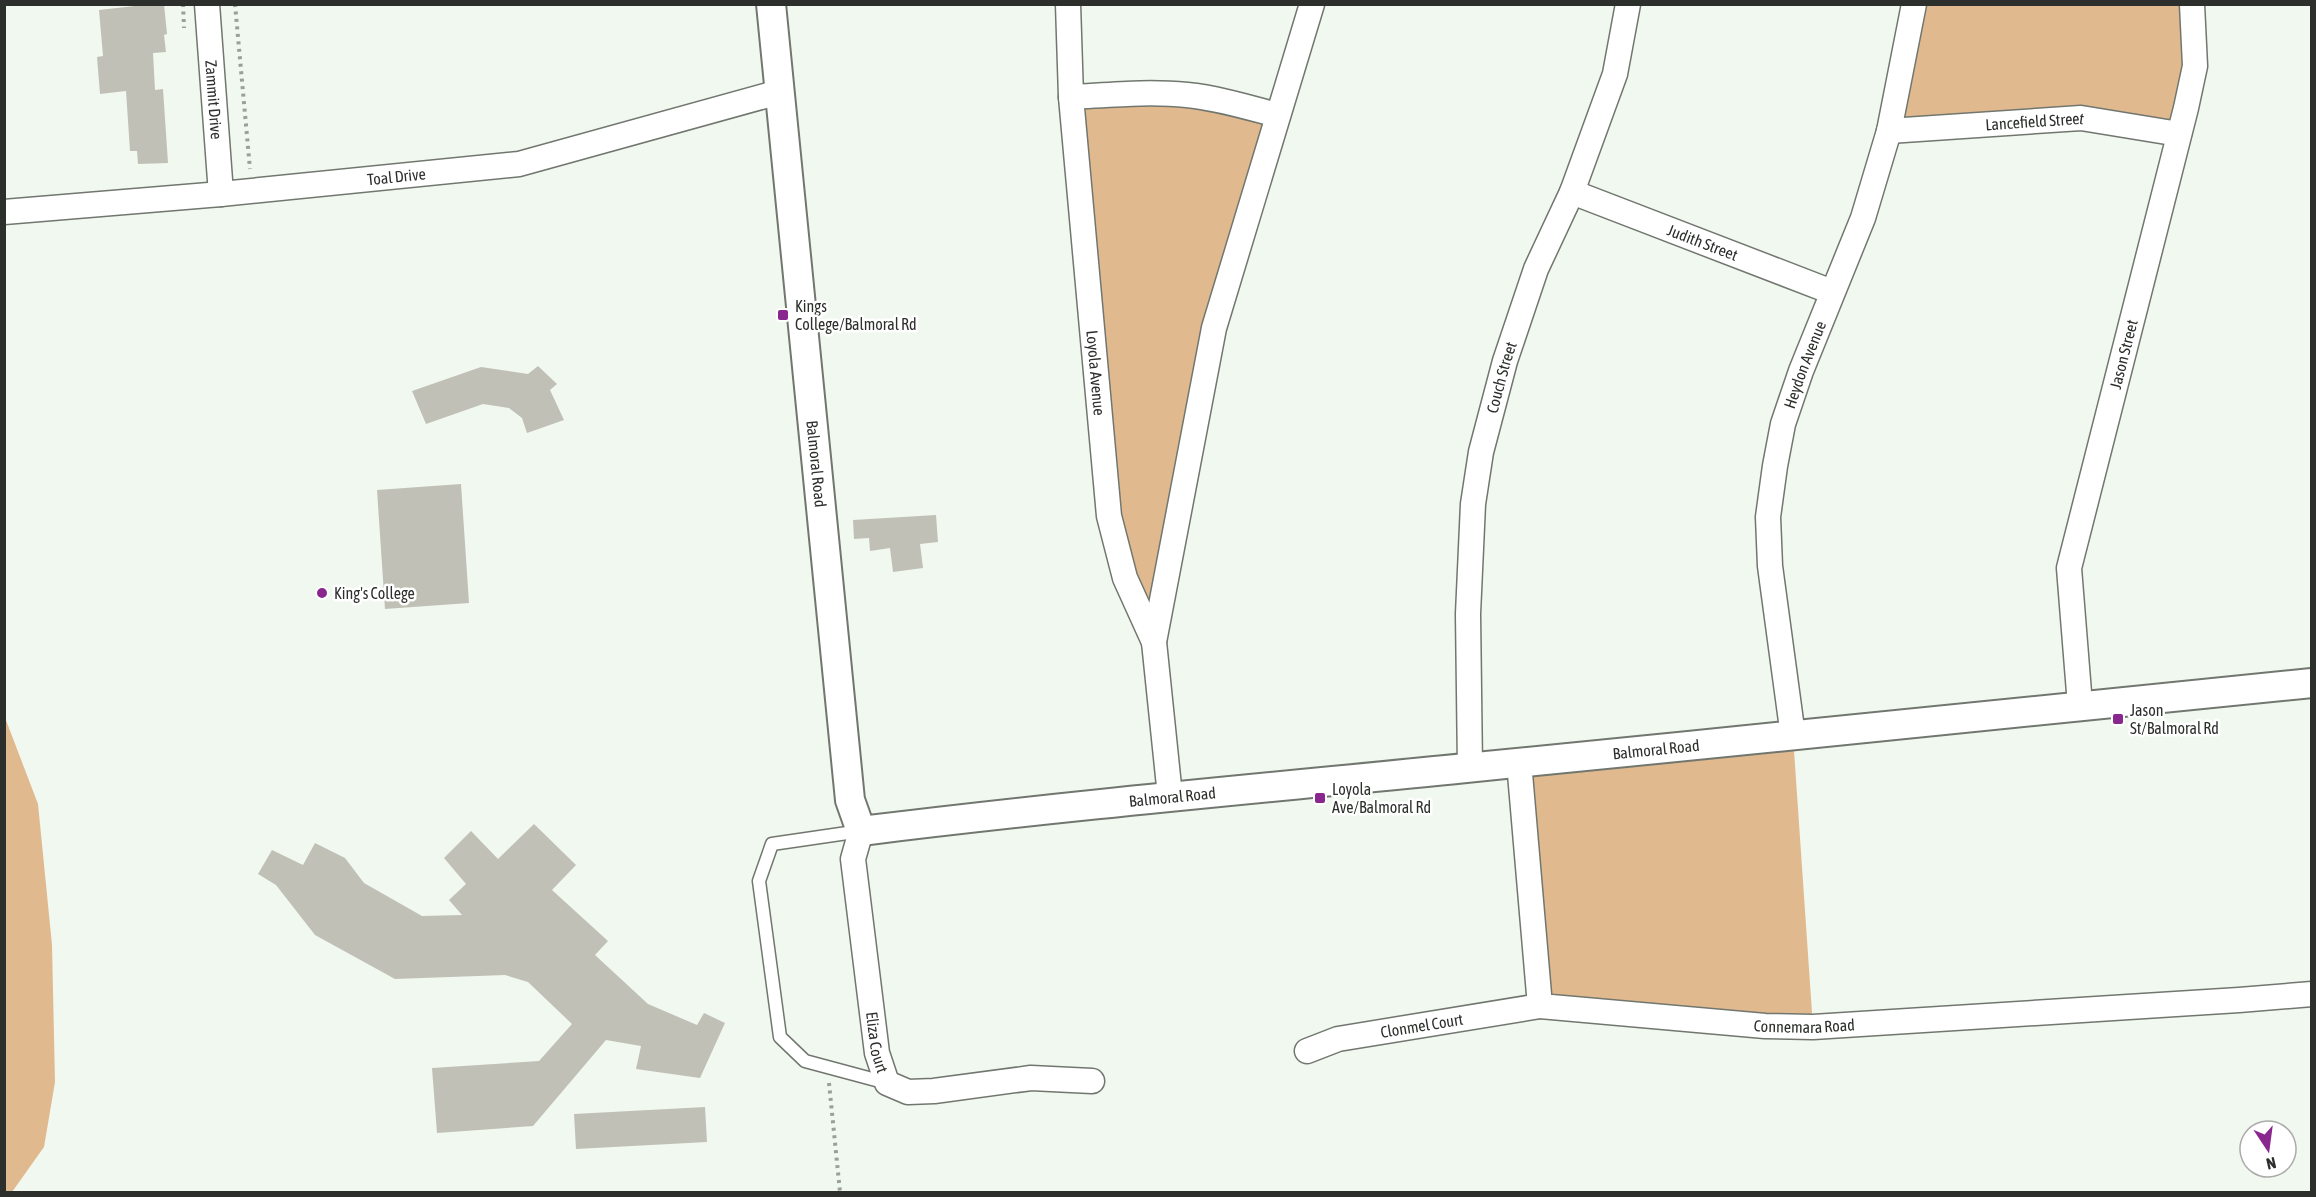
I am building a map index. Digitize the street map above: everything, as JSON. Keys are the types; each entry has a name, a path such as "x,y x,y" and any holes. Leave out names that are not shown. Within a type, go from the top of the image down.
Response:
{"street":[{"name":"Zammit Drive","path":"207,4 221,194"},
{"name":"Balmoral Road","path":"771,4 850,800 861,831 1170,796 2312,683"},
{"name":"Loyola Avenue","path":"1068,4 1071,97 1109,516 1125,578 1154,642"},
{"name":"Loyola Avenue","path":"1170,796 1154,642 1214,328 1312,4"},
{"name":"Couch Street","path":"1470,768 1468,614 1473,504 1481,452 1504,362 1536,269 1572,192 1615,74 1628,4"},
{"name":"Heydon Avenue","path":"1793,736 1770,566 1768,517 1783,424 1801,370 1863,218 1889,131 1914,4"},
{"name":"Jason Street","path":"2080,705 2069,568 2195,66 2192,4"},
{"name":"Toal Drive","path":"4,212 221,194 519,164 779,92"},
{"path":"1071,97 1143,92 1188,95 1277,115"},
{"name":"Lancefield Street","path":"1889,131 2081,118 2179,134"},
{"name":"Judith Street","path":"1572,192 1832,292"},
{"path":"1519,762 1540,1006"},
{"name":"Eliza Court","path":"861,831 853,859 877,1053 887,1083 908,1092 934,1091 1030,1078 1092,1081"},
{"name":"Connemara Road","path":"1540,1006 1766,1026 1813,1027 2312,994"},
{"name":"Clonmel Court","path":"1307,1051 1338,1039 1540,1006"}],"lane":[{"path":"861,831 771,844 759,882 780,1037 805,1061 887,1083"}],"path":[{"path":"235,4 250,169 262,168"},
{"path":"828,1067 840,1192"}],"shaded area":[{"path":"1914,5 2192,5 2179,134 2081,118 1889,131"},
{"path":"1071,97 1277,115 1214,328 1154,642 1125,578"},
{"path":"4,715 38,804 52,945 55,1082 44,1147 12,1192 4,1192"},
{"path":"1793,736 1813,1027 1540,1006 1519,762"}],"building":[{"path":"164,4 167,34 164,35 166,52 153,53 155,90 163,89 168,163 138,164 137,151 130,151 126,91 100,94 97,57 103,56 99,10"},
{"path":"538,366 557,384 550,390 564,420 527,433 522,418 509,408 483,404 426,424 412,391 481,367 528,374"},
{"path":"461,484 469,603 385,609 377,490"},
{"path":"936,515 938,542 920,544 923,568 893,572 890,548 870,551 869,538 854,539 853,520"},
{"path":"534,824 576,865 552,890 608,941 595,955 648,1004 697,1025 704,1013 725,1023 700,1078 636,1069 641,1046 606,1040 533,1126 437,1133 432,1068 539,1061 572,1024 528,982 505,975 395,979 315,935 276,885 258,874 272,850 303,865 315,843 345,858 364,883 422,916 462,915 449,900 466,884 444,858 471,831 498,859"},
{"path":"705,1107 707,1142 576,1149 574,1114"}],"place":[{"name":"Kings College/Balmoral Rd","path":"783,315"},
{"name":"King's College","path":"322,593"},
{"name":"Jason St/Balmoral Rd","path":"2118,719"},
{"name":"Loyola Ave/Balmoral Rd","path":"1320,798"}]}
